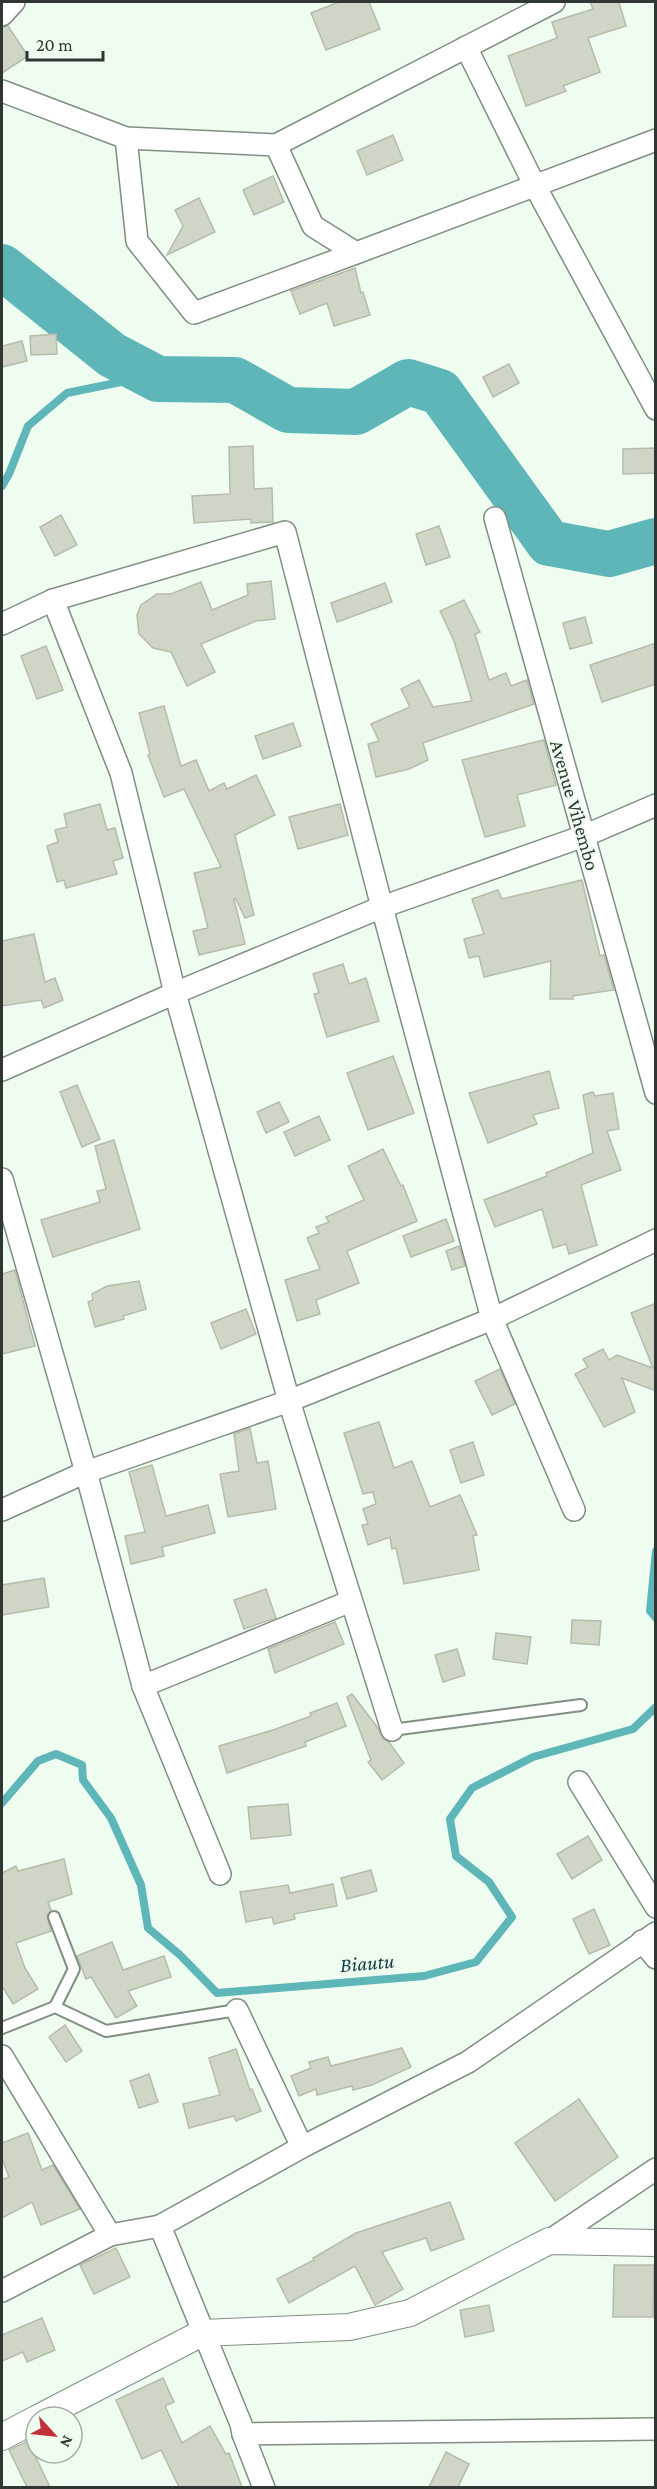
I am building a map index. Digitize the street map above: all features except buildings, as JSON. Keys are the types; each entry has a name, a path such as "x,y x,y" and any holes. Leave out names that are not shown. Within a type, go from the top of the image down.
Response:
{"street":[{"path":"2,15 14,2"},
{"path":"2,91 126,138 276,145 554,2"},
{"path":"466,47 535,186 656,409"},
{"path":"126,138 137,241 194,312 656,140"},
{"path":"276,145 313,226 356,253"},
{"name":"Avenue Vihembo","path":"495,518 656,1093"},
{"path":"2,624 53,600 285,532 492,1319 574,1510"},
{"path":"53,600 121,772 175,993 289,1401 392,1730"},
{"path":"2,1070 175,993 382,907 584,836 656,805"},
{"path":"2,1179 87,1472 142,1686 220,1874"},
{"path":"2,1510 87,1472 289,1401 492,1319 656,1240"},
{"path":"142,1686 351,1601"},
{"path":"579,1782 656,1907"},
{"path":"2,2291 110,2235 160,2226 302,2147 468,2062 649,1937 656,1958"},
{"path":"237,2010 302,2147"},
{"path":"2,2056 110,2235"},
{"path":"63,2405 202,2333 349,2327 411,2313 549,2241 656,2169"},
{"path":"160,2226 241,2424 264,2487"},
{"path":"549,2241 656,2243"},
{"path":"2,2437 24,2425"},
{"path":"243,2434 656,2429"}],"lane":[{"path":"392,1730 581,1705"},
{"path":"2,2028 55,2007 74,1969 54,1917"},
{"path":"55,2007 106,2031 237,2010"}],"waterway":[{"path":"2,267 112,355 158,379 235,380 288,410 356,412 408,382 440,392 549,543 609,554 656,541"},
{"path":"2,486 28,426 67,393 121,382 158,379"},
{"name":"Biautu","path":"656,1551 650,1611 656,1618"},
{"name":"Biautu","path":"2,1803 38,1761 56,1754 82,1765 83,1780 111,1818 141,1885 148,1928 180,1955 217,1993 424,1976 476,1962 512,1917 489,1882 456,1856 450,1819 472,1788 533,1757 633,1729 656,1707"}]}
